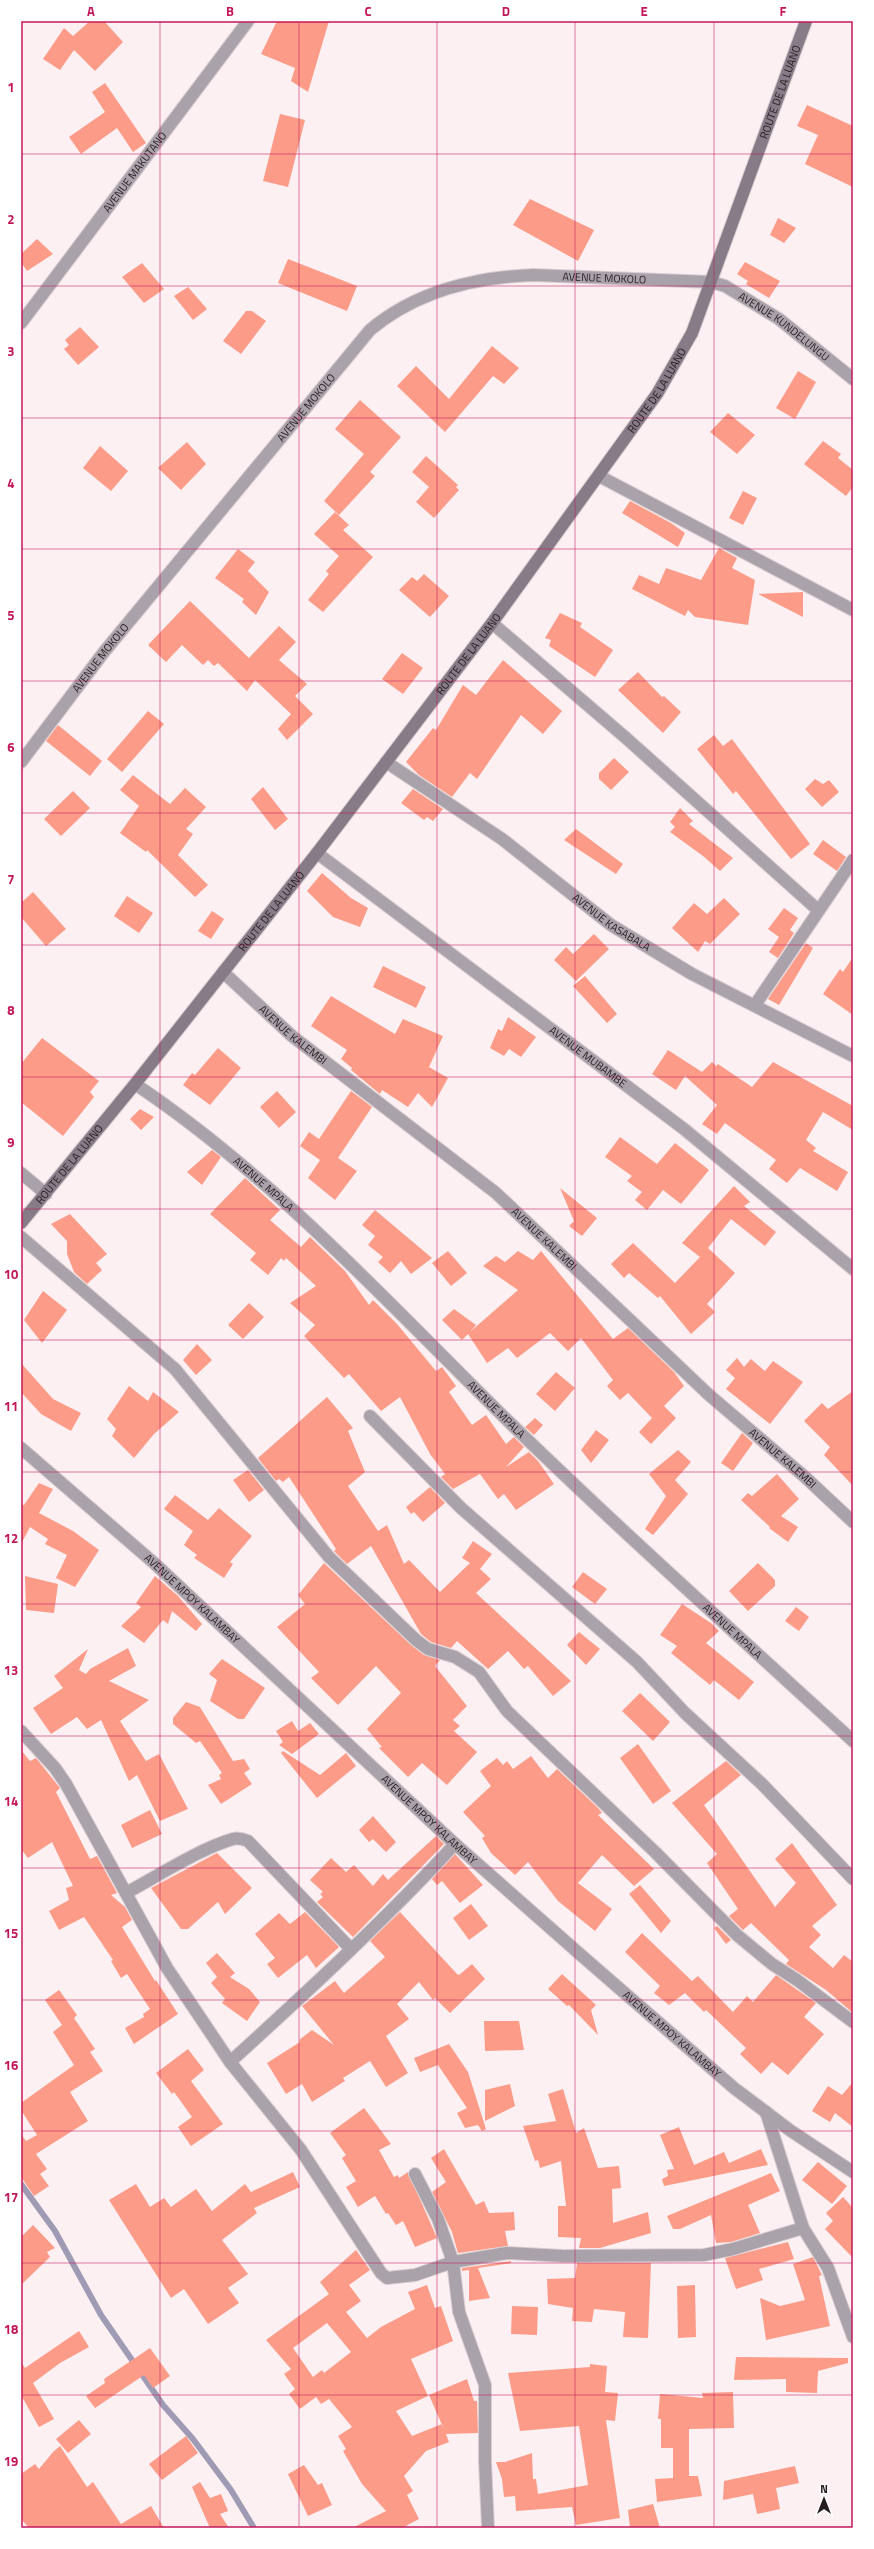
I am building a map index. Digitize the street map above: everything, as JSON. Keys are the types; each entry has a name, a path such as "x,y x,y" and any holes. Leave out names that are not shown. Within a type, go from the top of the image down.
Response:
{"street":[{"name":"AVENUE MAKUTANO","path":"21,323 248,21"},
{"name":"ROUTE DE LA LUANO","path":"21,1223 135,1084 317,853 492,623 657,394 676,364 692,333 806,21"},
{"name":"AVENUE MOKOLO","path":"21,762 109,646 370,330 387,315 420,298 471,282 505,276 533,275 711,282"},
{"name":"AVENUE KUNDELUNGU","path":"711,282 740,294 779,319 853,379"},
{"path":"599,476 853,610"},
{"path":"492,623 626,738 818,910"},
{"name":"AVENUE KASABALA","path":"386,762 502,839 611,925 692,974 853,1056"},
{"name":"AVENUE MUBAMBE","path":"317,853 684,1130 853,1269"},
{"path":"755,1005 853,860"},
{"name":"AVENUE KALEMBI","path":"222,972 292,1036 496,1193 708,1394 805,1477 853,1522"},
{"name":"AVENUE MPALA","path":"135,1084 212,1141 289,1206 430,1341 593,1503 853,1740"},
{"path":"21,1173 46,1194"},
{"path":"21,1237 175,1369 329,1557 416,1640 428,1649 456,1657 479,1672 507,1711 656,1853 737,1935 772,1964 797,1980 853,2022"},
{"path":"370,1416 461,1508 637,1662 684,1713 762,1784 853,1879"},
{"name":"AVENUE MPOY KALAMBAY","path":"21,1448 154,1563 454,1844 734,2088 791,2131 853,2172"},
{"path":"21,1731 55,1768 66,1784 167,1968 230,2062 301,2150 380,2273 387,2278 415,2275 453,2262 514,2252 563,2256 704,2255 733,2249 803,2228"},
{"path":"126,1893 222,1843 241,1839 248,1841 351,1949"},
{"path":"230,2062 302,1998 410,1893 454,1844"},
{"path":"766,2112 803,2228 828,2268 853,2337"},
{"path":"415,2174 438,2220 453,2262 459,2312 485,2385 488,2528"}],"building":[{"path":"90,21 104,21 123,42 95,71 74,50 60,70 43,59 64,28 73,36"},
{"path":"277,21 329,21 308,92 291,81 295,68 261,54"},
{"path":"105,83 146,143 133,152 117,128 81,154 69,137 105,112 92,92"},
{"path":"807,105 853,126 853,187 805,164 818,135 797,126"},
{"path":"280,114 305,120 288,187 263,181"},
{"path":"530,199 594,230 578,261 513,225"},
{"path":"778,218 796,228 784,243 770,235"},
{"path":"37,239 53,254 27,271 21,262 21,254"},
{"path":"288,259 357,286 347,311 278,283"},
{"path":"745,262 780,281 769,298 746,284 748,281 737,274"},
{"path":"142,263 164,289 144,303 122,277"},
{"path":"188,287 207,309 193,320 174,296"},
{"path":"246,311 252,311 266,321 241,354 223,341"},
{"path":"80,327 99,347 78,365 64,349 69,345 65,340"},
{"path":"492,346 519,368 504,384 493,376 445,432 397,386 416,366 449,399"},
{"path":"798,371 816,382 795,419 776,408"},
{"path":"360,400 401,437 370,472 375,476 339,515 324,501 364,454 335,429"},
{"path":"728,413 755,435 737,454 710,432"},
{"path":"823,441 841,454 838,458 853,470 853,487 846,496 804,464"},
{"path":"187,442 206,464 181,490 158,468"},
{"path":"100,446 128,471 111,491 83,468"},
{"path":"426,456 458,485 456,487 459,490 434,518 416,502 429,487 412,472"},
{"path":"743,491 757,498 743,525 729,518"},
{"path":"630,501 671,523 685,533 678,547 622,513"},
{"path":"335,512 349,525 343,530 373,557 323,612 308,600 329,574 326,571 339,556 314,534"},
{"path":"719,548 737,558 732,568 755,580 748,625 695,617 688,610 685,616 632,589 639,575 659,584 666,568 701,580"},
{"path":"238,549 255,562 248,571 269,592 256,615 242,602 244,599 215,578"},
{"path":"424,574 449,596 430,617 399,590 412,577 417,581"},
{"path":"803,592 803,617 758,594"},
{"path":"190,601 249,658 279,626 296,642 279,660 307,684 295,696 313,714 287,740 278,729 291,714 255,680 247,691 218,663 214,666 208,660 203,665 182,645 166,662 148,645"},
{"path":"560,613 582,623 580,627 613,650 595,677 549,646 551,640 545,638"},
{"path":"402,653 423,668 403,694 382,679"},
{"path":"503,660 562,711 543,734 521,715 477,779 470,773 452,797 419,775 406,762 433,728 436,730 463,685 476,695"},
{"path":"638,672 662,697 664,696 681,712 663,733 618,690"},
{"path":"148,711 164,724 122,772 107,759"},
{"path":"58,725 102,761 90,776 46,741"},
{"path":"714,735 723,746 732,739 810,844 791,859 736,791 733,794 697,749"},
{"path":"614,758 629,772 611,790 599,779 599,773"},
{"path":"133,775 170,804 185,788 206,807 186,829 193,834 178,855 208,885 195,897 147,850 146,852 120,833 139,806 120,790"},
{"path":"815,779 823,784 829,780 839,792 822,807 805,789"},
{"path":"263,787 288,819 275,830 251,799"},
{"path":"413,789 443,809 433,821 427,817 424,820 401,803"},
{"path":"73,791 90,808 61,836 44,819"},
{"path":"680,808 693,821 689,824 733,858 720,871 703,856 670,832 675,827 670,822"},
{"path":"576,829 623,864 616,874 564,840"},
{"path":"823,840 846,857 837,871 813,854"},
{"path":"322,873 351,898 368,908 360,927 333,917 307,891"},
{"path":"33,892 66,929 46,946 21,917 21,903"},
{"path":"127,896 153,913 139,933 114,916"},
{"path":"724,898 740,914 710,944 705,941 698,952 672,928 694,903 707,914"},
{"path":"784,908 798,918 790,930 794,933 778,958 769,952 779,937 768,929"},
{"path":"212,911 224,919 211,939 198,931"},
{"path":"594,934 609,949 576,981 554,960 566,947 573,954"},
{"path":"806,943 813,948 779,1005 768,999"},
{"path":"853,957 853,1015 823,994 840,969 843,972"},
{"path":"383,966 426,987 416,1008 373,987"},
{"path":"585,976 617,1014 607,1023 573,986"},
{"path":"331,996 395,1034 403,1019 443,1036 429,1067 448,1078 432,1107 418,1093 408,1107 382,1090 380,1094 351,1070 352,1068 341,1059 347,1050 311,1026"},
{"path":"508,1017 536,1037 521,1057 509,1049 504,1056 490,1048 498,1029 502,1031"},
{"path":"42,1038 99,1081 90,1092 94,1097 63,1136 21,1102 21,1064"},
{"path":"218,1048 241,1068 210,1105 183,1085 192,1073 195,1075"},
{"path":"668,1050 702,1072 712,1062 716,1066 718,1064 752,1087 773,1062 853,1106 853,1130 823,1112 806,1140 816,1148 813,1151 848,1172 837,1191 800,1168 787,1183 769,1169 776,1160 725,1123 717,1134 702,1124 717,1105 685,1076 676,1090 652,1074"},
{"path":"277,1091 296,1112 279,1128 260,1107"},
{"path":"351,1091 372,1107 338,1158 357,1171 335,1200 308,1178 320,1160 300,1146 309,1132 319,1139"},
{"path":"140,1109 154,1117 141,1130 130,1119"},
{"path":"620,1137 657,1164 675,1143 709,1170 681,1204 663,1190 647,1210 635,1200 642,1192 627,1181 632,1176 605,1157"},
{"path":"212,1150 221,1157 202,1185 187,1172"},
{"path":"245,1178 280,1210 270,1220 301,1247 310,1237 345,1271 369,1305 373,1300 397,1324 436,1371 442,1367 456,1386 449,1392 472,1425 486,1415 506,1444 514,1437 524,1447 506,1467 529,1452 538,1461 554,1484 516,1510 504,1494 498,1499 480,1474 453,1489 441,1477 445,1474 430,1454 400,1397 381,1411 349,1374 344,1378 304,1336 315,1325 290,1303 316,1286 286,1258 284,1261 281,1258 268,1275 250,1260 256,1253 210,1214"},
{"path":"734,1186 750,1202 744,1206 776,1232 765,1246 731,1219 708,1248 735,1273 707,1304 715,1312 691,1334 660,1296 658,1298 629,1273 624,1278 611,1264 633,1243 675,1283 700,1257 682,1243"},
{"path":"560,1188 597,1218 582,1236 569,1226 574,1221"},
{"path":"375,1210 432,1258 411,1274 401,1261 390,1273 378,1262 383,1257 368,1245 375,1236 362,1225"},
{"path":"70,1214 107,1254 96,1263 102,1270 87,1284 74,1272 67,1254 67,1241 51,1224"},
{"path":"448,1251 467,1273 451,1286 432,1263"},
{"path":"518,1251 533,1260 541,1251 613,1339 628,1328 674,1372 684,1386 664,1406 676,1418 651,1444 639,1432 652,1418 628,1393 620,1400 607,1386 613,1380 581,1338 568,1351 550,1333 517,1358 508,1348 487,1363 468,1334 462,1340 442,1320 454,1309 476,1325 471,1331 518,1290 483,1266 496,1256 505,1262"},
{"path":"43,1291 67,1310 42,1343 24,1320"},
{"path":"249,1303 264,1317 243,1339 228,1325"},
{"path":"197,1344 212,1360 196,1375 183,1360"},
{"path":"737,1358 744,1367 751,1359 765,1371 773,1361 803,1382 770,1424 726,1389 735,1378 726,1370"},
{"path":"21,1363 53,1399 81,1413 71,1431 41,1414 21,1392"},
{"path":"556,1372 575,1388 555,1411 536,1394"},
{"path":"129,1386 148,1401 153,1392 179,1412 154,1434 134,1458 112,1436 116,1429 107,1419"},
{"path":"853,1391 853,1486 824,1455 830,1447 804,1421 822,1403 828,1409"},
{"path":"327,1397 353,1428 348,1431 365,1472 348,1486 378,1531 387,1525 404,1564 409,1560 440,1592 470,1563 462,1558 473,1541 492,1554 480,1569 491,1579 476,1593 571,1681 553,1696 528,1666 524,1669 508,1651 488,1669 457,1641 451,1648 431,1642 421,1634 371,1546 347,1564 334,1551 336,1549 289,1477 283,1482 279,1479 276,1481 261,1462 258,1458"},
{"path":"535,1418 543,1425 534,1435 525,1427"},
{"path":"596,1430 609,1440 591,1463 581,1450"},
{"path":"742,1433 753,1443 733,1471 721,1463"},
{"path":"678,1450 691,1462 675,1480 688,1494 653,1535 645,1529 666,1496 649,1474"},
{"path":"248,1470 264,1490 249,1502 233,1480"},
{"path":"777,1474 799,1499 781,1516 798,1527 788,1542 769,1528 770,1527 741,1500 748,1493 752,1496"},
{"path":"39,1483 53,1489 39,1513 73,1531 99,1550 75,1587 56,1578 67,1555 45,1544 48,1539 30,1527 21,1544 21,1504 24,1505"},
{"path":"430,1487 445,1503 423,1522 414,1512 411,1514 406,1507"},
{"path":"175,1495 208,1520 219,1508 252,1536 230,1562 233,1564 224,1578 194,1558 197,1555 184,1545 193,1531 164,1509"},
{"path":"324,1563 411,1645 424,1655 440,1660 435,1666 467,1706 453,1720 460,1726 454,1731 477,1752 447,1785 422,1763 408,1777 379,1748 382,1747 367,1729 401,1693 376,1666 338,1705 311,1678 319,1672 277,1627 305,1604 298,1595"},
{"path":"758,1563 775,1580 775,1586 748,1611 729,1591"},
{"path":"583,1572 607,1589 595,1604 572,1587"},
{"path":"25,1576 58,1584 54,1613 26,1610"},
{"path":"155,1576 178,1596 202,1624 196,1631 172,1611 168,1624 163,1620 144,1643 121,1626 141,1607 136,1603"},
{"path":"682,1604 711,1623 719,1631 706,1643 754,1682 739,1700 714,1680 710,1685 671,1653 677,1646 660,1635"},
{"path":"796,1607 809,1617 799,1631 785,1621"},
{"path":"579,1632 600,1649 586,1665 567,1645"},
{"path":"128,1648 136,1666 109,1681 149,1700 120,1721 146,1761 159,1754 188,1809 160,1821 137,1775 129,1781 101,1720 87,1729 77,1717 51,1734 33,1708 63,1688 54,1676 88,1649 79,1670 86,1674 90,1669"},
{"path":"222,1659 265,1688 244,1719 238,1719 210,1701 217,1680 209,1674"},
{"path":"640,1693 670,1722 653,1741 622,1711"},
{"path":"186,1702 200,1707 233,1761 244,1759 250,1769 244,1773 252,1784 221,1804 208,1785 221,1779 219,1775 222,1773 200,1741 196,1743 173,1724 173,1718"},
{"path":"292,1721 298,1731 310,1723 319,1734 292,1754 279,1745 283,1742 276,1731"},
{"path":"638,1744 671,1791 653,1804 620,1758"},
{"path":"21,1750 30,1761 36,1758 60,1788 56,1792 90,1859 97,1856 117,1893 111,1895 125,1907 132,1920 122,1927 155,1981 156,1980 178,2014 134,2044 125,2028 144,2017 143,2014 150,2009 127,1974 121,1978 111,1961 113,1960 84,1917 59,1930 49,1911 69,1900 66,1888 73,1886 52,1842 28,1858 21,1849"},
{"path":"283,1751 320,1775 346,1753 356,1766 317,1798 281,1753"},
{"path":"531,1756 548,1778 557,1769 598,1808 602,1813 598,1815 654,1869 634,1886 602,1855 578,1883 612,1909 595,1931 558,1901 528,1862 515,1875 491,1853 482,1838 485,1836 463,1812 491,1786 480,1771 497,1758 503,1765 507,1761 513,1769"},
{"path":"726,1761 741,1775 704,1805 775,1907 796,1883 775,1859 792,1843 837,1905 812,1926 821,1935 809,1947 833,1968 844,1955 853,1962 853,2013 826,1990 786,1964 789,1960 751,1923 743,1930 729,1916 738,1909 707,1863 717,1854 672,1803"},
{"path":"150,1810 162,1834 132,1848 121,1825"},
{"path":"373,1816 396,1842 386,1852 373,1839 369,1842 359,1830"},
{"path":"436,1836 444,1844 353,1937 317,1902 323,1897 320,1894 323,1892 310,1880 331,1858 346,1872 354,1865 373,1886 383,1874 388,1880"},
{"path":"217,1853 252,1888 225,1914 218,1902 188,1929 181,1929 151,1888"},
{"path":"455,1854 483,1885 460,1903 442,1881 437,1885 432,1879"},
{"path":"640,1885 671,1921 661,1933 629,1894"},
{"path":"471,1904 488,1926 469,1940 453,1918"},
{"path":"305,1912 339,1947 316,1968 307,1955 278,1978 267,1964 275,1958 255,1934 279,1913 290,1924"},
{"path":"400,1912 457,1974 459,1975 472,1964 485,1979 450,2013 435,1998 433,2000 419,1982 397,2004 409,2019 386,2036 408,2073 386,2087 370,2061 343,2078 345,2081 312,2102 302,2084 286,2094 267,2063 300,2042 299,2040 312,2030 334,2045 302,2006 335,1981 344,1993 385,1957 370,1941"},
{"path":"717,1926 731,1940 726,1944 714,1928"},
{"path":"642,1933 692,1981 698,1976 733,2012 747,1996 753,2002 776,1975 816,2003 804,2017 824,2034 788,2075 772,2062 761,2074 740,2054 746,2048 706,2010 704,2012 685,1993 669,2005 654,1993 660,1986 625,1952"},
{"path":"217,1953 235,1973 230,1977 249,1989 260,2002 247,2021 222,2003 225,1999 211,1983 217,1977 206,1963"},
{"path":"562,1974 596,2005 591,2010 598,2035 569,2005 567,2006 548,1989"},
{"path":"59,1990 77,2015 74,2018 95,2049 90,2052 103,2071 70,2092 88,2121 36,2154 47,2169 40,2174 49,2186 34,2196 21,2177 21,2134 26,2141 37,2135 21,2110 21,2103 74,2065 53,2032 62,2025 45,2000"},
{"path":"484,2021 519,2021 524,2050 485,2051"},
{"path":"449,2044 468,2072 486,2129 482,2131 478,2125 465,2128 457,2113 467,2108 438,2065 420,2072 414,2058"},
{"path":"188,2049 204,2070 191,2081 223,2124 191,2146 178,2127 192,2117 174,2092 172,2094 156,2073"},
{"path":"853,2082 853,2127 835,2113 830,2122 812,2111 828,2086 842,2095"},
{"path":"510,2084 515,2106 485,2121 485,2090"},
{"path":"563,2089 576,2133 584,2128 598,2168 619,2166 621,2188 612,2189 613,2223 648,2212 651,2233 600,2248 579,2248 581,2238 558,2237 558,2206 566,2206 561,2161 540,2168 538,2160 535,2161 523,2126 556,2121 548,2094"},
{"path":"364,2108 391,2144 379,2150 394,2177 398,2175 399,2178 408,2172 437,2238 415,2247 403,2221 396,2225 388,2213 386,2214 375,2196 358,2207 346,2187 356,2181 342,2158 346,2155 330,2133"},
{"path":"679,2127 694,2165 724,2152 729,2163 761,2149 768,2165 664,2186 662,2179 668,2176 667,2170 674,2169 660,2135"},
{"path":"444,2149 476,2205 484,2201 489,2213 514,2212 515,2230 505,2231 508,2246 458,2253 452,2232 432,2192 446,2182 431,2158"},
{"path":"818,2162 847,2186 832,2204 802,2180"},
{"path":"293,2172 300,2187 254,2208 257,2213 222,2240 248,2274 228,2288 239,2303 208,2324 184,2289 171,2298 109,2200 136,2184 150,2207 164,2198 171,2207 196,2189 212,2211 245,2184 251,2192"},
{"path":"771,2173 780,2191 748,2205 760,2233 731,2242 716,2243 711,2215 680,2229 673,2229 667,2216"},
{"path":"843,2197 853,2208 853,2258 825,2229 833,2221 826,2213"},
{"path":"33,2225 55,2248 47,2252 50,2257 21,2285 21,2237"},
{"path":"788,2242 794,2259 759,2269 763,2280 736,2289 725,2258"},
{"path":"356,2250 370,2270 349,2285 361,2301 346,2312 367,2338 381,2327 415,2309 408,2292 427,2285 435,2308 441,2306 453,2341 411,2359 428,2396 396,2411 412,2436 442,2424 449,2442 426,2451 404,2476 413,2491 407,2495 419,2519 402,2528 352,2528 386,2511 362,2484 343,2451 346,2449 338,2436 352,2427 329,2399 321,2404 316,2397 300,2409 289,2394 295,2389 284,2374 291,2369 266,2340 329,2294 320,2282","holes":["327,2323 351,2352 324,2373 322,2370 313,2377 293,2348"]},
{"path":"813,2257 822,2275 819,2276 830,2326 766,2340 760,2298 780,2306 805,2300 793,2264"},
{"path":"511,2261 511,2263 478,2268 490,2298 469,2301 469,2270 462,2271 462,2268"},
{"path":"577,2263 651,2263 648,2338 623,2337 625,2312 594,2309 592,2322 572,2321 573,2308 548,2304 547,2279 575,2278"},
{"path":"695,2285 696,2337 678,2338 677,2286"},
{"path":"512,2306 538,2307 537,2335 511,2334"},
{"path":"79,2331 89,2347 60,2363 33,2383 54,2419 39,2427 21,2395 21,2362 25,2368"},
{"path":"150,2348 170,2376 153,2388 144,2375 95,2408 86,2396 105,2383 104,2379"},
{"path":"736,2357 848,2358 848,2363 818,2371 817,2393 786,2392 786,2379 734,2380"},
{"path":"590,2364 607,2366 605,2392 618,2393 615,2421 606,2420 620,2518 576,2525 572,2507 516,2511 515,2496 504,2497 502,2479 496,2462 505,2462 532,2453 533,2479 536,2479 538,2494 588,2485 579,2426 520,2431 508,2373 590,2367"},
{"path":"467,2379 474,2401 477,2401 478,2433 446,2434 429,2395"},
{"path":"733,2392 734,2428 689,2429 689,2476 698,2476 702,2496 657,2502 655,2479 673,2478 673,2448 661,2448 661,2419 658,2419 660,2394 703,2398 702,2393"},
{"path":"79,2420 91,2434 68,2453 56,2439"},
{"path":"186,2436 198,2453 162,2480 149,2464"},
{"path":"60,2446 87,2487 93,2482 121,2524 151,2506 164,2528 29,2528 21,2519 21,2474 35,2464 39,2469"},
{"path":"304,2465 318,2485 322,2483 332,2505 308,2516 288,2474"},
{"path":"795,2466 799,2483 776,2488 780,2509 757,2514 753,2494 723,2500 724,2481"},
{"path":"200,2482 210,2498 221,2494 228,2511 220,2514 229,2528 210,2528 192,2487"},
{"path":"653,2504 660,2528 630,2528 628,2510"}],"waterway":[{"path":"21,2184 55,2231 101,2315 163,2405 193,2439 231,2490 254,2528"}]}
